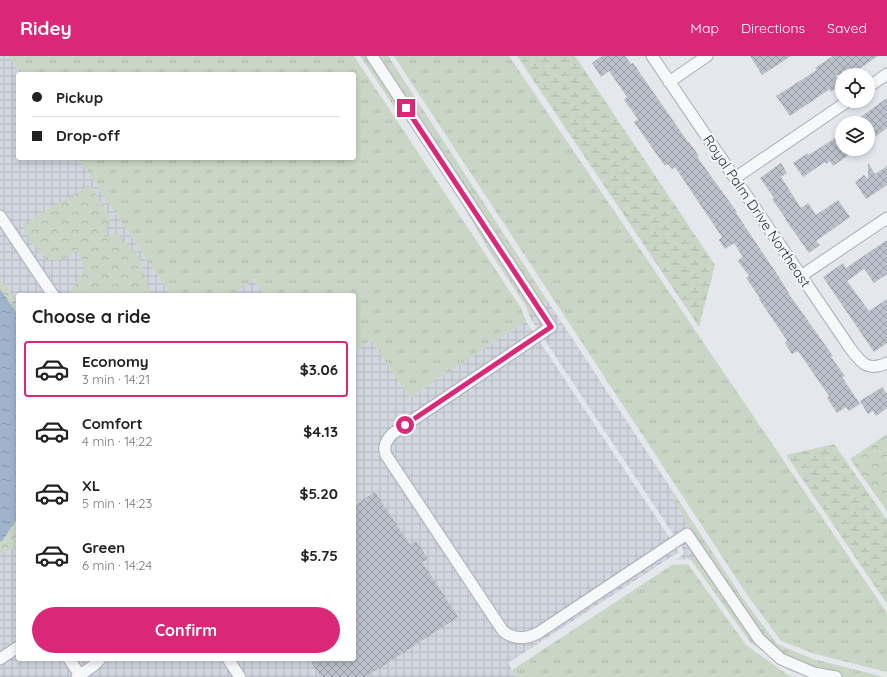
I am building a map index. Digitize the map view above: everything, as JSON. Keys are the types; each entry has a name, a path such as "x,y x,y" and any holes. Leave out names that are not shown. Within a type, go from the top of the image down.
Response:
{"street":[{"path":"372,56 551,327 392,434 387,439 385,445 386,455 504,631 518,638 531,636 538,633 687,534 759,639 780,658 814,673 836,677"},
{"name":"Royal Palm Drive Northeast","path":"652,56 850,348 865,365 874,367 887,362"},
{"path":"669,82 707,56"},
{"path":"875,82 887,74"},
{"path":"735,178 838,108"},
{"path":"0,216 52,293"},
{"path":"801,276 887,218"},
{"path":"0,659 16,648"},
{"path":"70,661 79,676 98,661"},
{"path":"229,661 240,677"}],"shaded area":[{"path":"0,56 9,56 20,72 16,72 16,160 79,160 170,293 16,293 16,661 356,661 356,351 371,340 410,398 526,321 679,552 508,663 516,677 0,677"},
{"path":"254,279 264,293 235,293"},
{"path":"547,300 668,484 698,548 691,560 675,560 683,555 683,549 530,318 529,315"}],"green space":[{"path":"9,56 354,56 521,308 526,321 410,398 371,340 356,351 356,293 264,293 254,279 235,293 170,293 79,160 356,160 356,72 20,72"},
{"path":"360,56 388,56 547,300 529,315 526,306 488,249 416,123 393,105"},
{"path":"394,56 509,56 887,613 887,672 815,654 781,641 746,593"},
{"path":"517,56 575,56 715,265 699,327"},
{"path":"90,185 110,217 105,237 117,232 140,258 149,293 70,293 84,268 77,251 62,260 48,260 31,243 23,224"},
{"path":"0,278 16,299 16,312 0,289"},
{"path":"887,434 887,511 850,459"},
{"path":"834,444 887,520 887,604 786,455"},
{"path":"668,484 741,596 777,644 813,659 884,677 816,677 791,671 750,642 691,560 698,548"},
{"path":"16,520 16,547 0,554 0,542"},
{"path":"688,564 746,645 788,675 796,677 516,677 512,670 672,565"}],"water":[{"path":"0,289 16,312 16,521 0,542"}],"building":[{"path":"602,56 625,56 631,64 633,63 699,156 697,157 737,212 736,213 791,297 833,356 831,357 845,376 842,377 860,404 849,411 846,407 837,413 827,398 829,396 798,351 792,354 785,343 787,341 786,339 746,278 749,276 738,261 743,257 734,243 725,249 719,240 722,237 675,167 672,169 668,164 665,166 634,122 638,119 624,100 627,97 609,71 601,77 592,63"},
{"path":"750,56 791,56 762,75"},
{"path":"833,56 878,56 860,68 835,68 835,89 831,92 830,89 790,116 776,96 817,70 815,68"},
{"path":"887,98 887,128 875,137 875,116 862,116"},
{"path":"835,138 835,156 847,156 833,166 830,161 826,164 825,162 803,177 793,163 808,153 809,155"},
{"path":"781,163 787,173 781,177 801,208 808,203 816,215 838,200 850,217 816,241 820,245 809,253 785,219 772,199 774,198 760,178"},
{"path":"868,163 875,174 887,166 887,185 866,199 855,182 864,175 868,180"},
{"path":"887,240 887,274 874,283 864,269 847,281 869,311 887,299 887,343 874,352 823,277 843,263 846,268"},
{"path":"882,387 887,394 887,408 876,416 873,411 868,414 860,401"},
{"path":"375,492 410,545 416,541 428,559 422,562 458,617 366,677 321,677 310,661 356,661 356,505"}],"route":[{"path":"405,425 551,327 406,108"}]}
